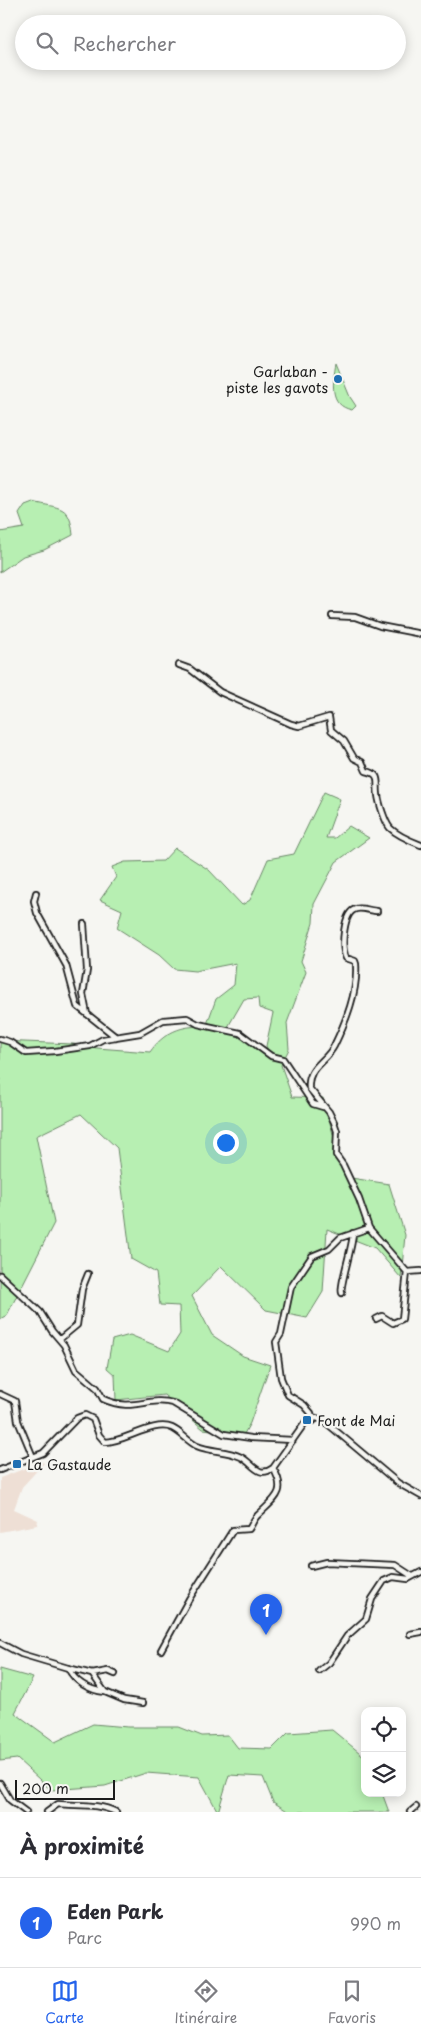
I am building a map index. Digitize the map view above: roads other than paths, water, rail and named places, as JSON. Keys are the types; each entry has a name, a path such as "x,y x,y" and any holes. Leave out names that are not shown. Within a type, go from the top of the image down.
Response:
{"street":[{"path":"332,616 355,617 380,626 421,634"},
{"path":"179,665 190,670 220,692 299,726 329,716 330,730 344,741 354,758 362,762 366,771 376,775 378,778 378,795 390,827 405,838 421,845"},
{"path":"36,893 34,901 39,918 66,965 77,1006 116,1037"},
{"path":"377,911 358,908 353,910 347,923 342,943 346,958 355,961 356,964 356,988 333,1048 315,1066 308,1082 311,1092 329,1112 337,1131 336,1155 359,1199 369,1228 407,1272"},
{"path":"84,924 87,970 82,994 88,1015"},
{"path":"0,1039 10,1042 26,1053 84,1048 103,1039 140,1033 163,1020 187,1018 198,1024 240,1033 270,1056 283,1060 313,1104 324,1108"},
{"path":"369,1228 335,1240 329,1249 312,1256 294,1280 281,1334 276,1342 282,1384 288,1395 304,1405 313,1419 329,1426 398,1483 421,1496"},
{"path":"342,1293 340,1285 348,1264 353,1233"},
{"path":"407,1272 421,1271"},
{"path":"376,1319 382,1316 393,1323 402,1319 403,1294 407,1272"},
{"path":"60,1339 77,1325 82,1289 88,1274"},
{"path":"0,1275 40,1312 52,1331 60,1339 76,1370 97,1388 103,1399 113,1403 135,1406 164,1400 173,1402 224,1434 251,1438 293,1440"},
{"path":"0,1394 14,1401 18,1421 33,1458"},
{"path":"0,1470 33,1458 50,1448 77,1418 85,1415 93,1419 98,1435 105,1442 165,1426 178,1431 198,1446 244,1458 259,1471 264,1472 273,1468 301,1429 313,1419"},
{"path":"161,1650 189,1599 234,1530 249,1529 257,1515 276,1498 280,1479 273,1468"},
{"path":"311,1566 327,1562 395,1565 412,1576"},
{"path":"319,1671 329,1663 347,1636 366,1619 372,1600 384,1581 393,1577 408,1579 421,1572"},
{"path":"410,1634 421,1632"},
{"path":"0,1642 21,1654 68,1668 92,1674 108,1671 115,1674"},
{"path":"68,1668 71,1674 87,1687 124,1700 143,1703"},
{"path":"92,1674 105,1692"},
{"path":"0,1783 10,1800 26,1812"},
{"path":"47,1812 58,1804 82,1807 98,1805 116,1812"},
{"path":"410,1812 416,1807"}],"place":[{"name":"Garlaban - piste les gavots","path":"338,379"},
{"name":"Font de Mai","path":"307,1420"},
{"name":"La Gastaude","path":"17,1464"},
{"name":"Eden Park","path":"266,1635"}]}
